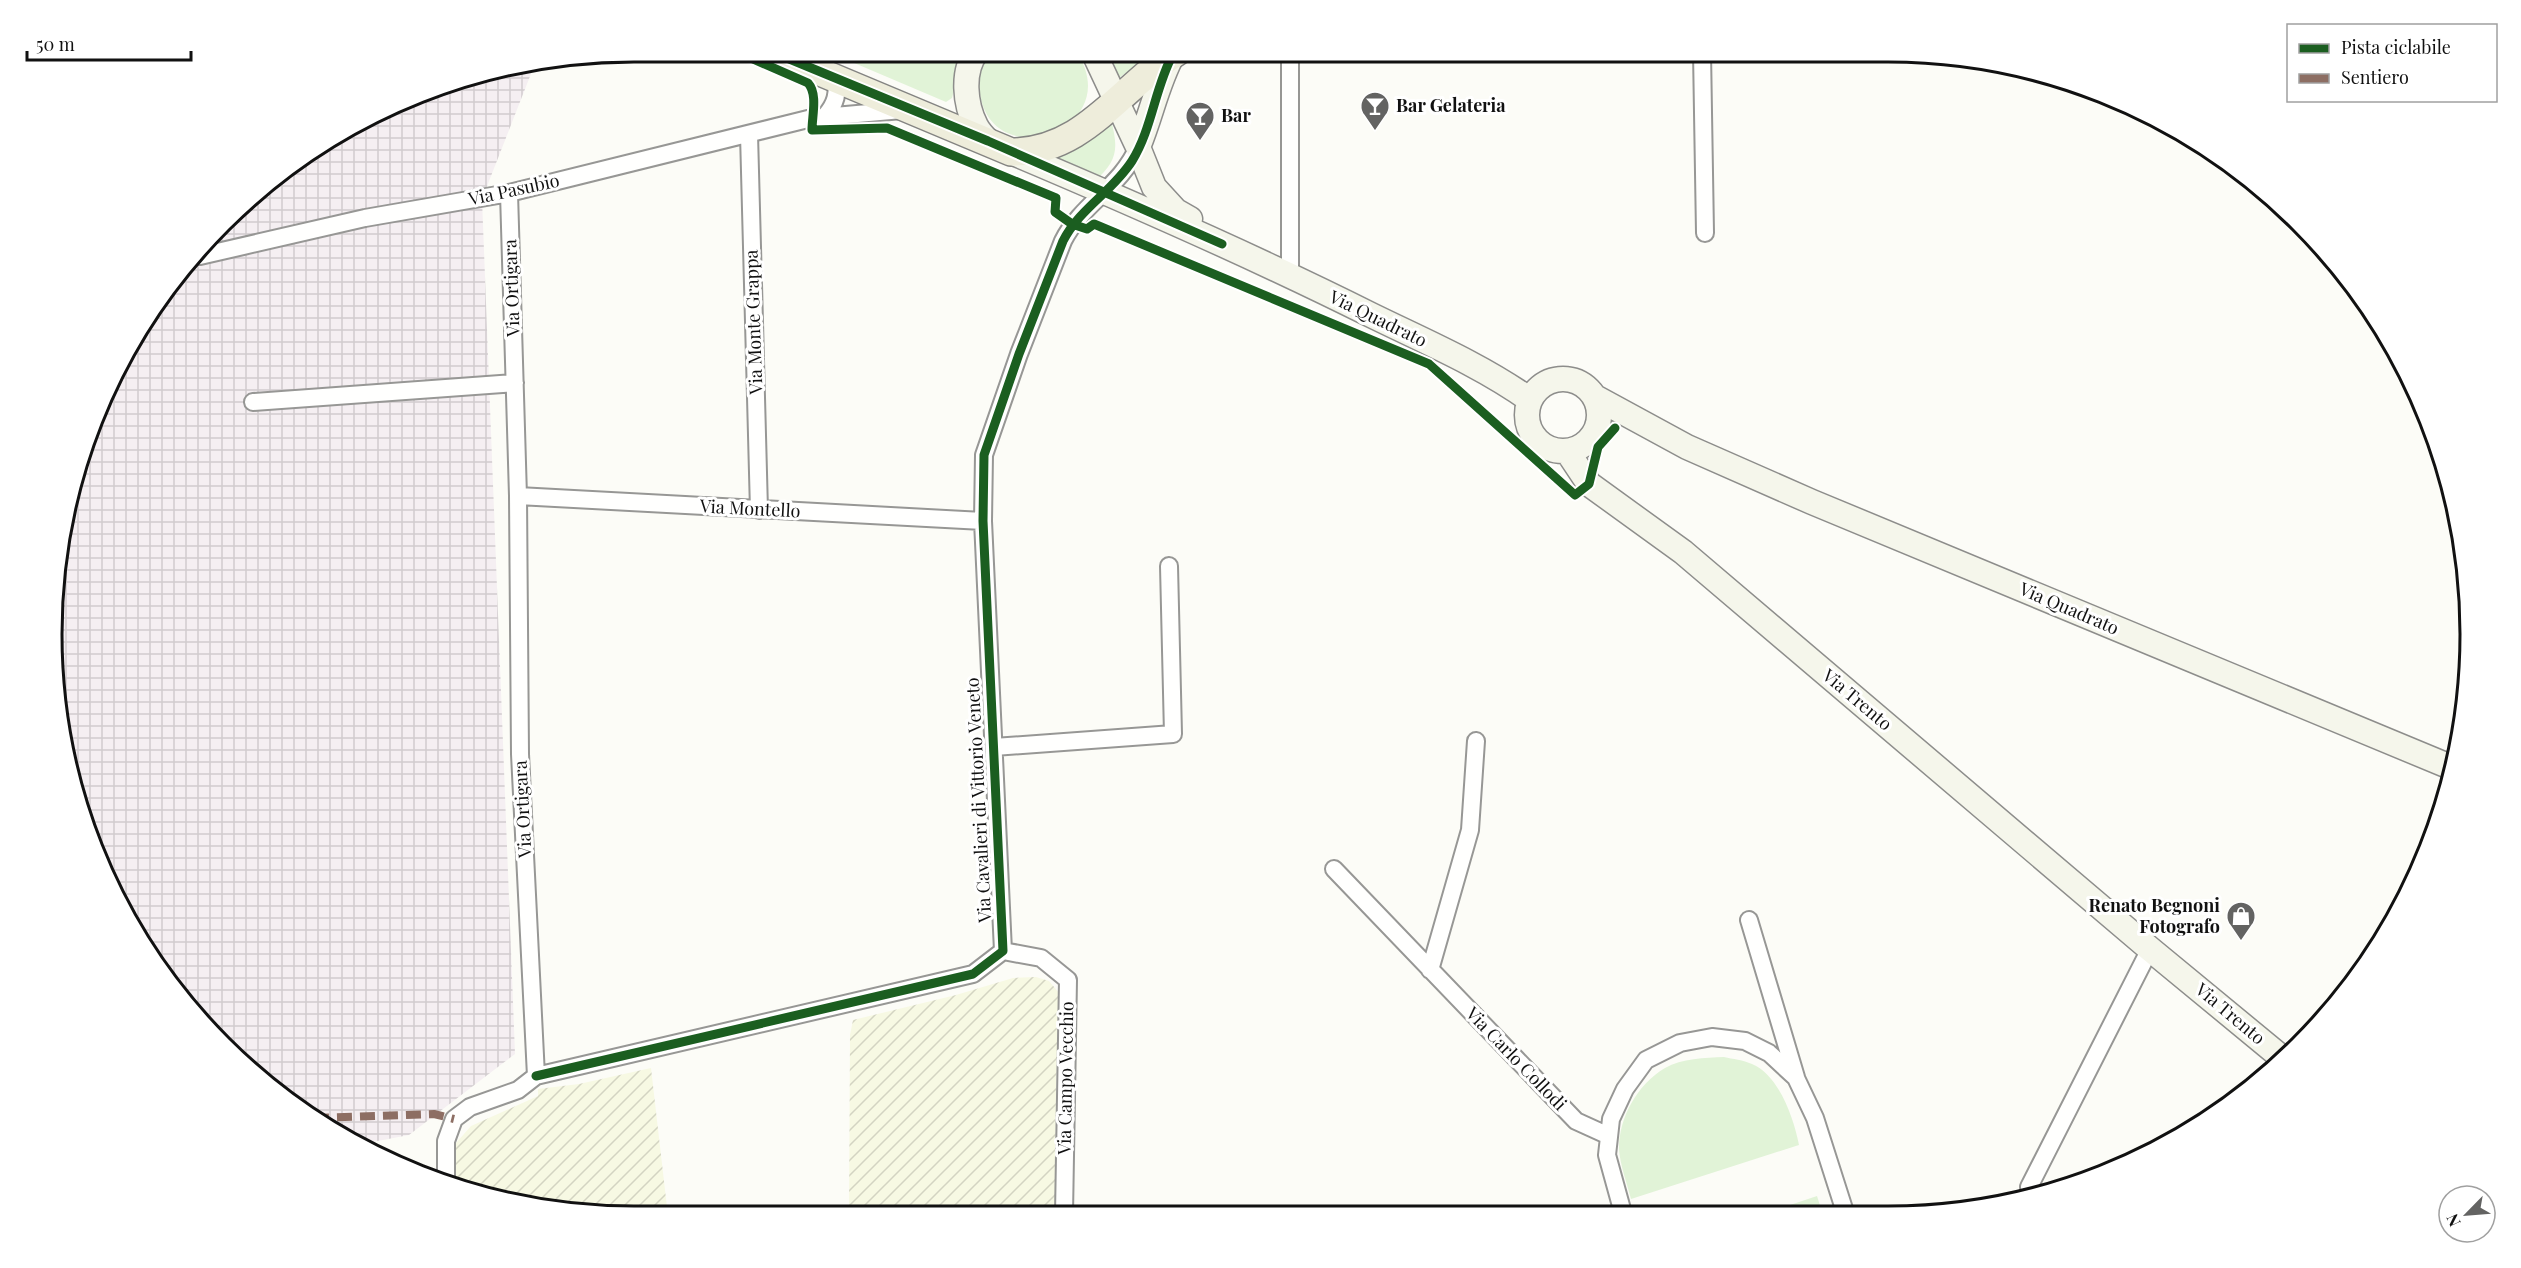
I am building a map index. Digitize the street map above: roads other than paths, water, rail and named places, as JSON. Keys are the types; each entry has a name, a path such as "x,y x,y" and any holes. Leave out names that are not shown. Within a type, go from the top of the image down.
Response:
{"main road":[{"path":"797,62 999,147 1041,150 1065,141 1086,127 1164,62"}],"street":[{"path":"971,62 966,81 969,104 976,127 999,147"},
{"path":"1098,62 1154,187 1176,211 1204,227 1222,244"},
{"path":"1138,147 1164,70 1169,62"},
{"path":"1290,62 1290,275"},
{"path":"1702,62 1705,233"},
{"path":"826,115 835,104 838,89 836,78"},
{"name":"Via Pasubio","path":"206,255 365,218 510,193 826,115 912,110"},
{"name":"Via Monte Grappa","path":"749,134 759,510"},
{"name":"Via Quadrato","path":"999,147 1106,192 1290,275 1483,371 1530,400 1536,391 1556,379 1578,382 1588,388 1594,397 1687,447 1823,507 2444,764"},
{"name":"Via Cavalieri di Vittorio Veneto","path":"1002,951 983,521 984,455 1019,354 1072,224 1122,175 1138,147"},
{"name":"Via Ortigara","path":"510,193 518,496 520,754 536,1076"},
{"path":"253,402 515,383"},
{"path":"1530,400 1528,419 1534,436 1543,445 1555,450 1567,451 1585,443 1597,428 1598,407 1594,397"},
{"name":"Via Quadrato","path":"1597,428 1615,428 1687,447"},
{"name":"Via Trento","path":"1567,451 1588,484 1683,552 2150,949 2276,1053"},
{"name":"Via Montello","path":"518,496 983,521"},
{"name":"Via Cavalieri di Vittorio Veneto","path":"994,747 1173,734 1169,566"},
{"path":"1430,970 1470,830 1476,741"},
{"name":"Via Carlo Collodi","path":"1334,869 1576,1121 1609,1136"},
{"path":"1749,920 1796,1078 1815,1118 1843,1206"},
{"path":"2029,1187 2150,949"},
{"path":"446,1175 446,1141 454,1119 470,1107 518,1090 536,1076 973,974 1002,951"},
{"name":"Via Campo Vecchio","path":"1002,951 1041,958 1068,980 1064,1206"},
{"path":"1621,1206 1607,1155 1611,1119 1625,1089 1646,1060 1680,1043 1712,1037 1745,1041 1769,1053 1796,1078"}],"place":[{"name":"Bar Gelateria","path":"1375,132"},
{"name":"Bar","path":"1200,142"},
{"name":"Renato Begnoni Fotografo","path":"2241,942"}]}
